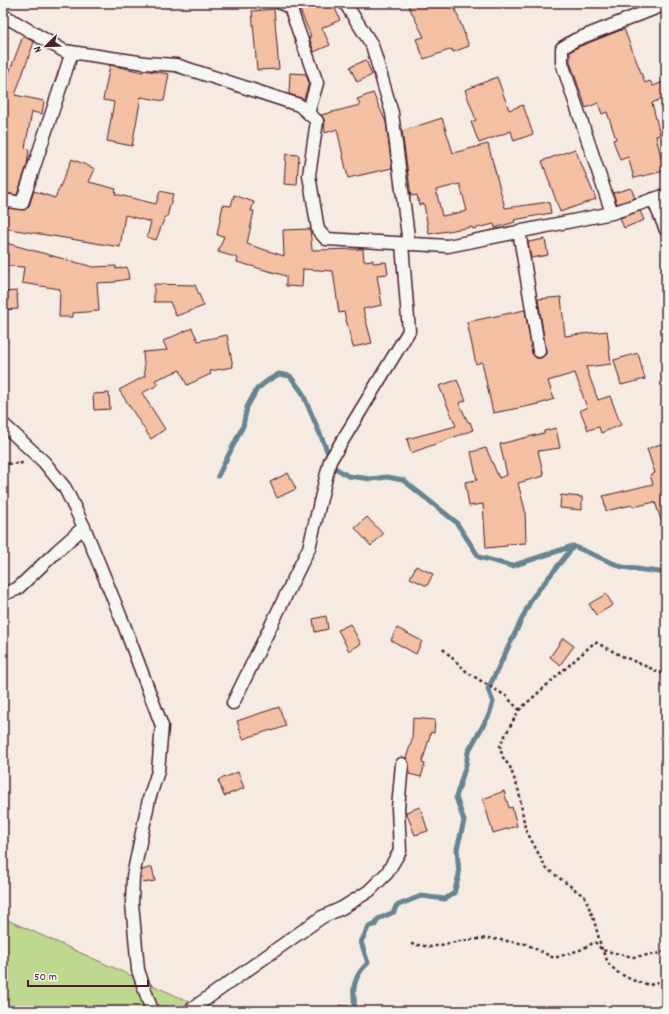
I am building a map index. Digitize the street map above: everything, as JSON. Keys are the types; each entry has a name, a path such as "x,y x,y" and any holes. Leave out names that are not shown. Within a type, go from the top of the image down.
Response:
{"street":[{"path":"280,3 290,7 317,83 308,113"},
{"path":"233,703 308,548 330,461 409,331 405,244 392,113 372,45 345,3"},
{"path":"612,212 562,63 562,48 575,40 666,4"},
{"path":"3,15 64,51 145,63 176,65 299,105 317,121 309,174 318,230 326,239 448,246 612,212 666,195"},
{"path":"3,200 22,203 72,52"},
{"path":"653,199 666,230"},
{"path":"519,231 539,351"},
{"path":"3,424 44,462 65,488 84,527 124,625 162,726 158,771 149,799 133,876 132,903 138,970 152,1011"},
{"path":"3,594 17,589 84,527"},
{"path":"190,1011 322,917 342,908 369,891 387,873 400,851 398,808 402,764"}],"path":[{"path":"666,675 622,656 595,642 519,710 500,745 502,756 510,767 519,792 525,828 546,868 585,897 594,920 602,950 609,964 618,972 632,980 650,985 666,979"},
{"path":"443,649 468,673 506,696 519,710"},
{"path":"411,944 431,947 460,941 488,938 526,944 554,958 580,950 595,942 602,950 633,957 662,953 666,950"}],"green space":[{"path":"3,918 210,1011 3,1011"}],"building":[{"path":"297,3 333,3 340,20 322,28 330,45 314,52 309,37 311,36"},
{"path":"407,3 453,3 469,46 453,52 452,49 424,59 416,39 424,37"},
{"path":"274,9 279,69 257,70 252,11"},
{"path":"624,29 645,83 650,81 653,86 666,81 666,97 652,103 660,135 656,136 664,171 634,178 628,157 620,160 613,140 616,139 607,112 602,114 598,103 586,108 570,62 570,52 578,47"},
{"path":"23,36 34,42 15,95 44,101 42,114 32,112 25,148 29,149 27,165 17,195 3,193 3,180 7,158 3,157 3,89"},
{"path":"366,60 372,75 357,82 350,67"},
{"path":"110,65 143,72 143,70 169,74 164,101 141,97 132,146 107,141 114,102 103,100"},
{"path":"290,73 306,74 309,83 304,99 289,94"},
{"path":"497,77 509,110 523,105 533,134 514,141 511,131 479,143 471,122 476,120 465,90"},
{"path":"373,93 386,122 392,168 348,178 337,129 325,133 324,119 321,115 360,105 357,99"},
{"path":"442,118 453,153 488,144 505,208 549,202 551,213 514,220 515,222 495,228 494,224 473,229 472,227 429,234 424,204 419,205 417,195 411,196 402,131","holes":["460,184 467,211 442,216 436,190"]},
{"path":"575,149 596,199 560,212 542,161"},
{"path":"286,154 299,155 297,185 284,184"},
{"path":"72,159 95,169 89,182 116,189 115,194 156,204 160,191 173,194 167,217 165,217 156,240 147,237 151,222 125,215 120,247 3,228 3,218 6,208 25,210 29,206 34,191 55,198"},
{"path":"631,188 635,198 617,204 613,193"},
{"path":"234,195 254,202 251,211 254,211 247,244 284,256 283,230 310,229 312,250 363,249 364,261 373,260 373,263 386,262 388,274 377,275 382,305 363,309 372,343 353,347 344,312 339,313 333,271 303,269 302,287 286,286 286,276 237,262 238,258 218,252 224,236 217,235 223,205 231,206"},
{"path":"640,211 644,220 624,228 620,218"},
{"path":"545,239 548,255 531,258 528,242"},
{"path":"6,243 93,267 116,266 116,269 127,267 129,279 116,282 97,283 99,311 73,313 73,317 59,317 60,289 22,283 24,267 4,266"},
{"path":"154,284 195,285 204,306 176,316 170,302 154,302"},
{"path":"17,291 18,309 3,310 3,292"},
{"path":"561,297 565,336 607,331 611,364 586,367 598,400 610,396 621,425 601,433 599,427 588,430 580,410 587,408 575,373 548,381 554,399 539,404 493,413 482,362 476,364 467,322 525,310 532,353 536,358 541,358 546,354 546,350 538,299"},
{"path":"192,328 198,341 227,335 233,367 210,371 211,374 187,385 180,370 155,380 158,385 142,393 165,429 151,439 119,390 145,376 143,352 167,350 163,341"},
{"path":"638,353 645,379 621,385 614,360"},
{"path":"457,380 466,400 459,403 473,430 411,453 407,439 456,426 439,386"},
{"path":"109,393 110,409 94,410 93,394"},
{"path":"556,428 560,448 538,451 544,476 518,483 525,510 526,543 507,544 507,546 486,548 483,504 469,506 465,482 477,480 471,452 486,448 499,478 507,475 500,444 544,433 544,431"},
{"path":"666,442 666,529 664,529 655,502 633,507 632,505 606,511 603,496 653,484 650,475 655,473 647,449"},
{"path":"288,473 296,489 277,498 270,482"},
{"path":"561,495 582,497 582,510 560,508"},
{"path":"367,517 383,534 371,546 355,528"},
{"path":"416,566 433,574 427,586 410,578"},
{"path":"606,594 613,605 596,615 589,604"},
{"path":"326,616 328,629 315,632 313,619"},
{"path":"350,624 361,644 349,651 338,630"},
{"path":"397,628 422,641 416,654 391,640"},
{"path":"563,638 574,646 560,665 550,657"},
{"path":"279,707 286,726 243,739 237,721"},
{"path":"413,718 435,720 434,733 431,732 422,763 425,764 421,777 409,774 409,764 406,758 412,740"},
{"path":"238,772 244,788 224,796 218,780"},
{"path":"504,791 509,808 512,807 517,826 493,833 483,799"},
{"path":"420,807 428,831 415,835 406,812"},
{"path":"152,867 155,881 143,883 141,874 142,870"}],"waterway":[{"path":"218,476 243,426 247,407 257,389 279,374 290,376 302,392 326,448 332,466 348,476 371,479 387,477 403,480 456,522 479,557 512,566 573,546 622,567 666,573"},
{"path":"340,1011 341,1007 354,1009 355,982 359,974 368,963 361,942 369,926 375,925 378,919 394,912 396,906 421,896 445,899 454,893 459,875 457,849 464,821 456,797 466,765 468,752 489,715 493,702 488,689 532,598 573,547"}]}
